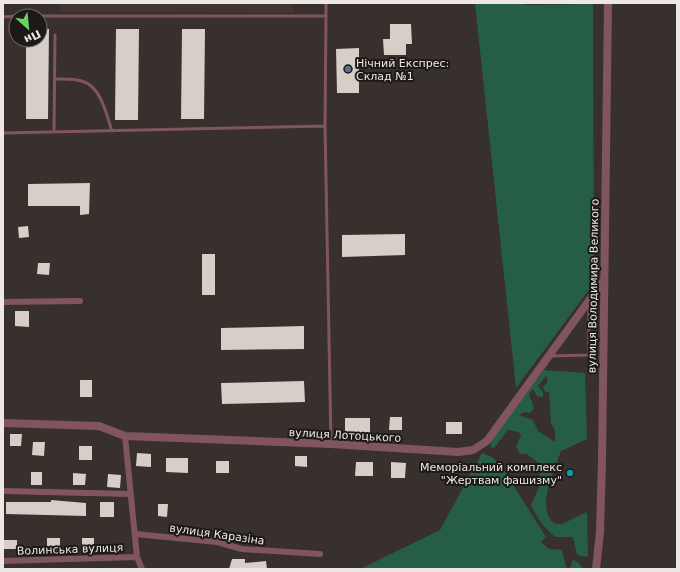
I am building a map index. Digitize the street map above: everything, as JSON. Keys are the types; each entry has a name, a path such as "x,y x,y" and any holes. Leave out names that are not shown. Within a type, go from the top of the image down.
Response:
{"street":[{"name":"вулиця Володимира Великого","path":"596,569 600,532 608,3"},
{"name":"вулиця Лотоцького","path":"3,423 99,426 125,436 331,444 458,452 473,450 487,441 604,280"},
{"path":"3,302 80,301"},
{"path":"125,436 137,557 142,569"},
{"path":"3,491 131,494"},
{"name":"вулиця Каразіна","path":"135,534 217,542 242,549 320,554"},
{"name":"Волинська вулиця","path":"3,561 137,557"}],"lane":[{"path":"326,3 325,126 331,444"},
{"path":"48,16 326,16"},
{"path":"54,132 55,35"},
{"path":"55,79 75,80 91,85 100,100 112,131"},
{"path":"3,133 325,126"},
{"path":"549,356 589,355 590,300"}],"shaded area":[{"path":"60,3 293,3 293,13 60,12"}],"green space":[{"path":"475,3 525,3 526,5 593,4 594,283 516,388"},
{"path":"544,370 585,373 587,439 561,451 551,479 546,500 549,517 555,524 562,524 587,512 588,557 577,555 573,537 555,537 538,519 531,505 539,487 540,464 527,454 520,454 516,446 521,436 519,432 508,430 494,448 490,447 492,440","holes":["546,376 548,381 543,387 545,392 549,392 551,423 555,430 555,442 538,431 533,420 519,415 524,412 530,413 534,408 529,394 533,389 537,396 543,397 543,392 538,386"]},
{"path":"482,453 492,457 502,467 546,537 541,542 549,549 562,550 566,567 570,568 573,560 579,563 583,569 360,569 440,530"}],"building":[{"path":"390,24 411,24 412,44 406,44 406,55 384,55 383,39 390,39"},
{"path":"49,29 48,119 26,119 26,48 48,48"},
{"path":"116,29 139,29 138,120 115,120"},
{"path":"182,29 205,29 204,119 181,119"},
{"path":"359,48 359,93 337,93 336,49"},
{"path":"90,183 89,214 80,215 80,206 28,206 28,184"},
{"path":"28,226 29,237 19,238 18,227"},
{"path":"405,234 405,255 342,257 342,235"},
{"path":"202,254 215,254 215,295 202,295"},
{"path":"38,263 50,263 49,275 37,274"},
{"path":"15,311 29,311 29,327 15,326"},
{"path":"304,326 304,349 221,350 221,328"},
{"path":"80,380 92,380 92,397 80,397"},
{"path":"304,381 305,402 222,404 221,383"},
{"path":"390,417 402,417 402,430 389,430"},
{"path":"345,418 370,418 370,433 345,433"},
{"path":"446,422 462,422 462,434 446,434"},
{"path":"10,434 22,434 21,446 10,446"},
{"path":"33,442 45,442 44,456 32,455"},
{"path":"79,446 92,446 92,460 79,460"},
{"path":"137,453 151,454 151,467 136,466"},
{"path":"295,456 307,456 307,467 295,466"},
{"path":"166,458 188,458 188,473 166,472"},
{"path":"216,461 229,461 229,473 216,473"},
{"path":"356,462 373,462 373,476 355,476"},
{"path":"391,462 406,463 405,478 391,478"},
{"path":"31,472 42,472 42,485 31,485"},
{"path":"73,473 86,474 85,485 73,485"},
{"path":"108,474 121,475 120,488 107,487"},
{"path":"51,500 86,503 86,516 6,514 6,502 51,502"},
{"path":"100,502 114,502 114,517 100,517"},
{"path":"158,504 168,504 167,517 158,516"},
{"path":"47,538 60,538 60,552 47,552"},
{"path":"82,538 94,538 94,551 82,551"},
{"path":"3,540 17,540 17,549 3,549"},
{"path":"232,559 245,559 245,563 266,561 267,569 229,569"}],"place":[{"name":"Нічний Експрес: Склад №1","path":"348,69"},
{"name":"Меморіальний комплекс \"Жертвам фашизму\"","path":"570,473"}]}
